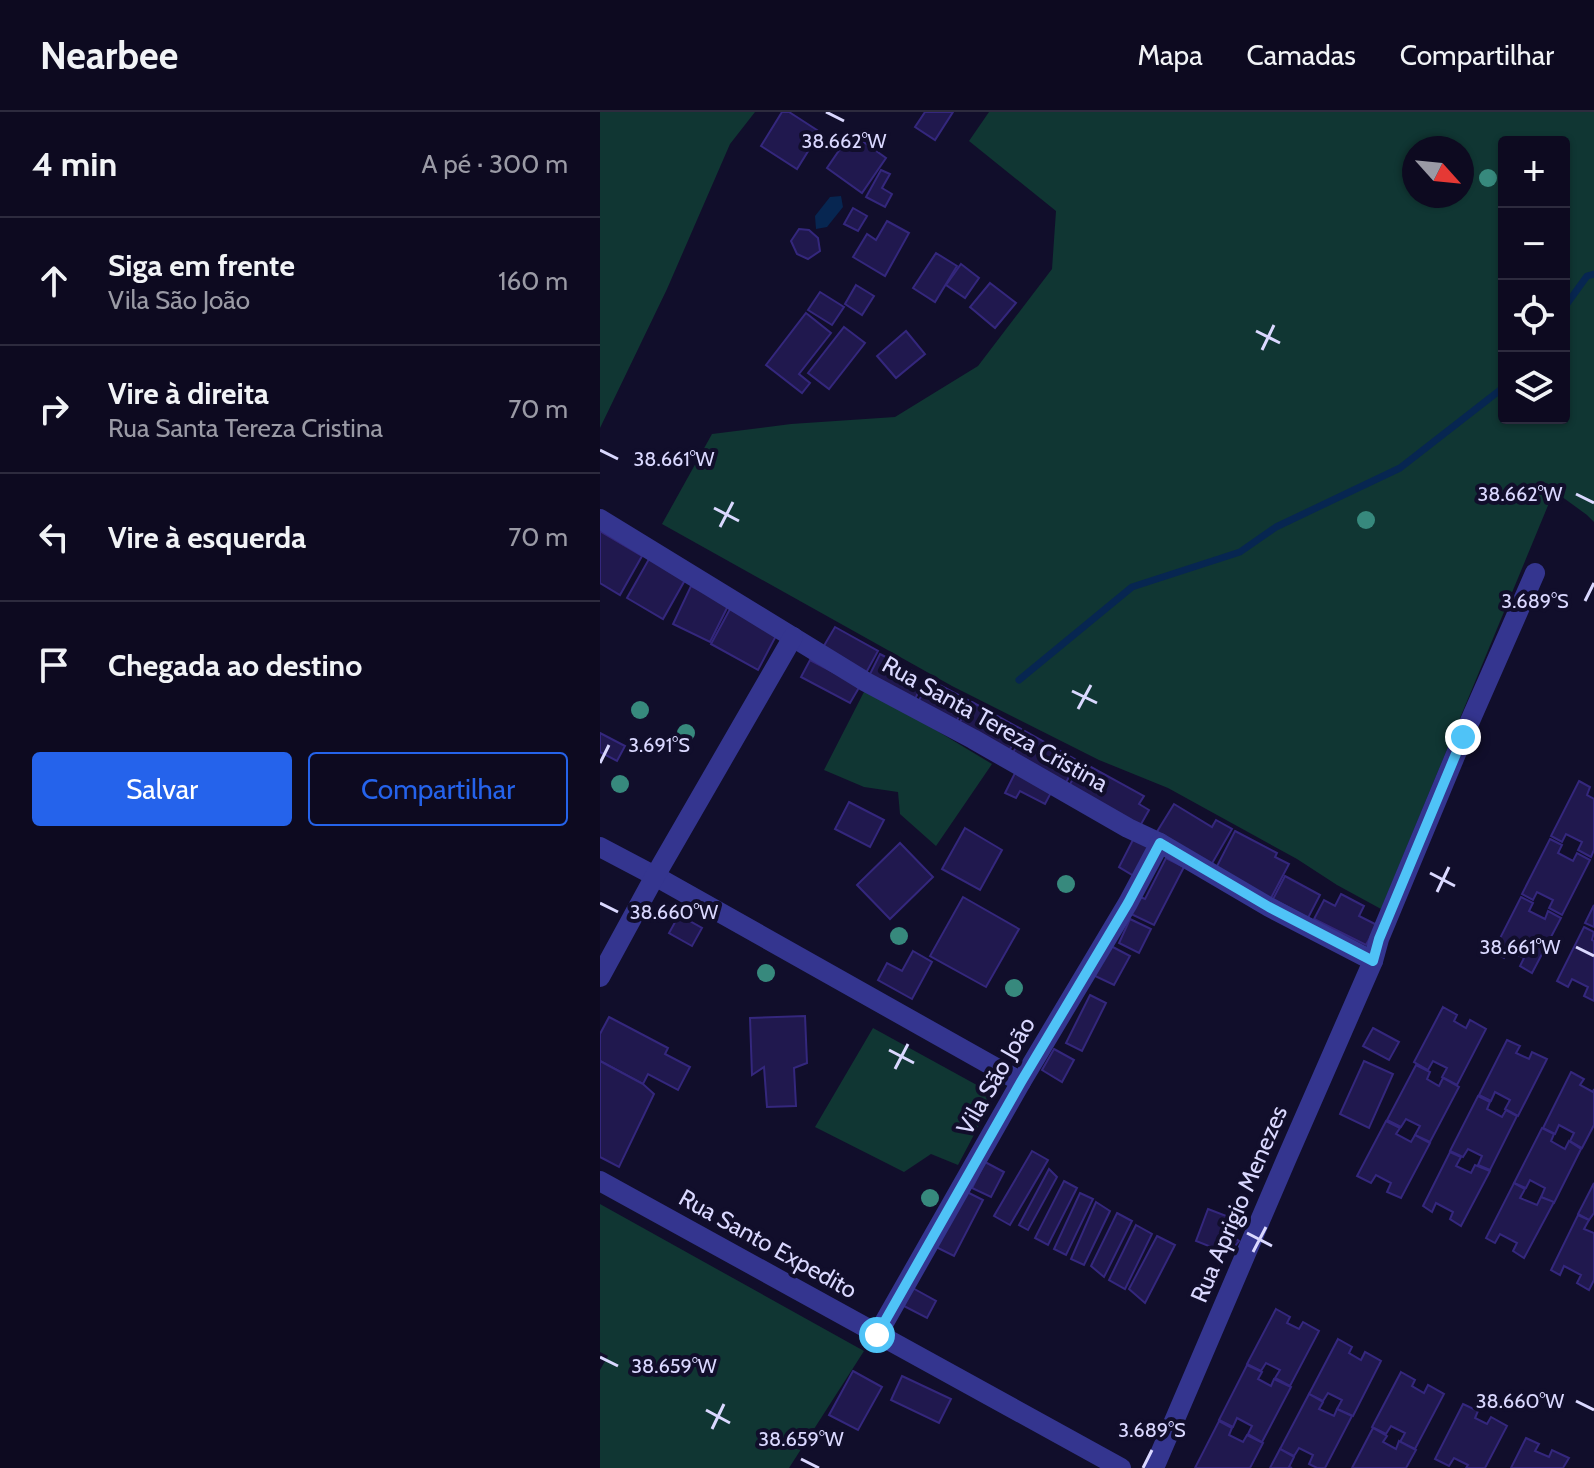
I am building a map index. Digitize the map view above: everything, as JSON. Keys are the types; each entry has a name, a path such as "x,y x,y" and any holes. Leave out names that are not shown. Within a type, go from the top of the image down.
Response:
{"street":[{"name":"Rua Santa Tereza Cristina","path":"600,519 866,682 1160,843 1269,907 1373,961"},
{"name":"Rua Aprigio Menezes","path":"1154,1468 1373,961 1379,939 1457,751 1535,573"},
{"path":"600,977 793,637"},
{"name":"Vila São João","path":"877,1335 1160,843"},
{"path":"600,847 1021,1082"},
{"name":"Rua Santo Expedito","path":"600,1181 1121,1468"}],"green space":[{"path":"600,112 755,112 730,144 667,289 600,428"},
{"path":"989,112 1594,112 1594,522 1554,491 1381,909 1168,788 1099,760 952,686 662,524 712,434 791,424 895,417 978,366 1052,269 1056,211 969,141"},
{"path":"866,688 992,764 936,846 900,814 898,792 864,787 824,770"},
{"path":"873,1028 995,1095 958,1165 931,1154 904,1172 815,1127"},
{"path":"600,1204 864,1351 789,1468 600,1468 600,1370 608,1356 600,1352"}],"water":[{"path":"841,196 843,207 827,227 816,229 815,216 830,197"}],"building":[{"path":"782,112 789,112 820,132 797,169 761,146"},
{"path":"925,112 953,112 935,140 915,127"},
{"path":"851,133 886,158 862,193 827,168"},
{"path":"881,170 890,174 882,188 892,194 885,207 866,197"},
{"path":"853,208 867,216 858,231 844,224"},
{"path":"887,221 909,233 885,276 853,257 867,234 876,240"},
{"path":"799,229 809,230 818,238 820,251 808,259 797,254 791,241"},
{"path":"936,253 957,266 935,302 913,288"},
{"path":"961,264 979,278 965,298 946,285"},
{"path":"990,283 1016,303 995,328 970,307"},
{"path":"856,285 874,296 862,315 845,304"},
{"path":"820,292 844,307 832,325 808,310"},
{"path":"806,313 831,333 799,374 810,383 802,393 766,365"},
{"path":"844,327 865,343 829,389 808,373"},
{"path":"906,331 925,354 896,378 877,356"},
{"path":"600,531 642,556 620,595 600,583"},
{"path":"649,559 685,580 663,619 627,598"},
{"path":"691,586 729,604 710,642 673,624"},
{"path":"730,609 777,634 758,670 711,644"},
{"path":"835,627 878,651 866,673 822,649"},
{"path":"880,654 916,673 909,685 919,691 914,701 869,676"},
{"path":"810,660 860,686 850,703 801,677"},
{"path":"930,680 968,700 955,724 917,704"},
{"path":"972,702 1021,729 1008,753 958,725"},
{"path":"1025,731 1078,761 1064,786 1011,756"},
{"path":"600,733 625,746 617,761 600,752"},
{"path":"1082,762 1144,796 1139,804 1149,810 1140,826 1069,786"},
{"path":"1017,769 1054,787 1045,804 1020,791 1016,798 1005,793"},
{"path":"1579,781 1590,787 1587,795 1594,799 1594,850 1591,857 1578,850 1582,842 1566,834 1562,842 1551,836"},
{"path":"849,802 884,820 870,847 835,829"},
{"path":"1174,804 1212,827 1216,820 1232,829 1210,867 1155,835"},
{"path":"965,828 1002,850 980,890 942,869"},
{"path":"1235,831 1277,853 1275,857 1289,864 1270,900 1215,870"},
{"path":"1136,834 1152,843 1134,876 1119,867"},
{"path":"1550,839 1562,845 1558,853 1573,861 1577,853 1590,860 1562,915 1549,908 1553,900 1537,892 1533,900 1522,894"},
{"path":"900,843 933,877 890,919 857,885"},
{"path":"1166,858 1184,867 1154,925 1129,913 1138,896 1145,899"},
{"path":"1285,876 1320,895 1308,918 1273,899"},
{"path":"1341,894 1364,906 1359,916 1377,925 1366,945 1314,919 1324,900 1335,906"},
{"path":"963,897 1019,929 986,987 930,956"},
{"path":"1521,897 1533,903 1529,911 1545,919 1548,911 1561,918 1532,973 1520,966 1524,958 1508,950 1504,958 1493,952"},
{"path":"1594,905 1594,927 1585,923"},
{"path":"679,915 702,928 692,946 669,933"},
{"path":"1130,919 1151,929 1139,953 1119,943"},
{"path":"1584,927 1594,932 1594,1001 1584,996 1588,987 1572,979 1568,987 1557,981"},
{"path":"1109,945 1130,956 1114,985 1093,975"},
{"path":"913,951 932,962 912,999 878,980 887,963 902,971"},
{"path":"1090,995 1106,1003 1082,1051 1066,1043"},
{"path":"1443,1007 1457,1015 1454,1021 1466,1028 1470,1020 1486,1029 1457,1085 1442,1077 1447,1068 1433,1061 1428,1070 1414,1062"},
{"path":"805,1016 807,1063 794,1068 796,1106 767,1107 764,1067 752,1075 750,1018"},
{"path":"609,1017 668,1048 665,1054 690,1067 678,1090 648,1074 643,1084 600,1061 600,1034"},
{"path":"1373,1028 1399,1042 1389,1060 1363,1046"},
{"path":"1507,1040 1520,1046 1516,1053 1529,1059 1532,1052 1547,1059 1518,1116 1505,1109 1510,1100 1495,1092 1491,1101 1479,1095"},
{"path":"1054,1049 1074,1060 1062,1082 1042,1070"},
{"path":"600,1061 643,1084 654,1094 619,1167 600,1157"},
{"path":"1364,1061 1393,1074 1369,1128 1340,1114"},
{"path":"1416,1065 1430,1072 1427,1079 1439,1086 1443,1078 1459,1087 1430,1142 1415,1135 1420,1126 1406,1119 1401,1127 1387,1120"},
{"path":"1571,1072 1584,1079 1580,1085 1593,1092 1594,1089 1594,1125 1582,1148 1570,1141 1574,1133 1559,1125 1555,1134 1543,1128"},
{"path":"1478,1096 1490,1102 1487,1109 1502,1117 1506,1110 1517,1116 1490,1170 1478,1165 1482,1156 1468,1149 1463,1157 1450,1151"},
{"path":"1386,1121 1400,1128 1396,1134 1411,1142 1415,1135 1430,1143 1401,1198 1387,1192 1391,1183 1376,1175 1371,1183 1357,1176"},
{"path":"1542,1128 1554,1134 1551,1141 1565,1149 1569,1141 1581,1149 1554,1203 1541,1197 1545,1188 1530,1180 1526,1188 1514,1183"},
{"path":"1032,1151 1048,1160 1010,1225 994,1216"},
{"path":"1450,1152 1461,1157 1456,1166 1471,1173 1475,1165 1490,1171 1461,1226 1450,1219 1453,1212 1436,1203 1432,1212 1423,1206"},
{"path":"985,1162 1004,1172 991,1197 972,1188"},
{"path":"1049,1169 1057,1177 1028,1230 1019,1225"},
{"path":"1064,1181 1077,1188 1048,1245 1035,1238"},
{"path":"1514,1183 1525,1189 1520,1198 1537,1205 1541,1197 1554,1202 1524,1258 1513,1251 1517,1243 1500,1234 1495,1243 1486,1238"},
{"path":"1594,1183 1594,1213 1589,1220 1578,1214"},
{"path":"961,1189 983,1200 954,1256 932,1245"},
{"path":"1080,1193 1093,1199 1066,1255 1054,1249"},
{"path":"1096,1202 1110,1211 1084,1265 1071,1259"},
{"path":"1208,1209 1229,1217 1224,1230 1239,1241 1229,1254 1196,1241"},
{"path":"1117,1213 1132,1221 1104,1277 1091,1266"},
{"path":"1578,1215 1589,1220 1584,1229 1594,1233 1594,1280 1589,1290 1577,1283 1581,1275 1564,1266 1560,1275 1551,1270"},
{"path":"1136,1225 1152,1234 1125,1289 1109,1280"},
{"path":"1157,1236 1175,1245 1145,1303 1129,1289"},
{"path":"909,1286 936,1301 927,1318 900,1304"},
{"path":"1276,1309 1290,1317 1287,1323 1299,1329 1303,1322 1319,1331 1290,1386 1275,1378 1280,1370 1266,1363 1261,1371 1247,1364"},
{"path":"1338,1339 1352,1347 1349,1353 1361,1360 1365,1352 1381,1361 1353,1416 1337,1409 1342,1400 1328,1393 1323,1401 1309,1394"},
{"path":"1247,1365 1262,1372 1258,1379 1271,1386 1274,1379 1291,1387 1262,1442 1248,1434 1252,1426 1237,1418 1233,1427 1219,1420"},
{"path":"853,1371 882,1387 858,1430 829,1415"},
{"path":"1401,1372 1415,1380 1412,1386 1424,1393 1428,1385 1444,1394 1415,1449 1400,1442 1405,1433 1391,1426 1386,1434 1372,1427"},
{"path":"902,1376 951,1399 939,1423 891,1400"},
{"path":"1309,1394 1323,1402 1319,1409 1334,1416 1337,1409 1352,1416 1325,1468 1309,1464 1313,1455 1299,1448 1294,1456 1280,1449"},
{"path":"1463,1404 1478,1411 1475,1418 1487,1424 1491,1417 1507,1426 1485,1468 1466,1468 1468,1465 1454,1458 1449,1466 1435,1459"},
{"path":"1219,1421 1232,1428 1229,1435 1243,1442 1247,1435 1263,1443 1250,1468 1195,1468"},
{"path":"1373,1428 1387,1436 1383,1442 1396,1449 1399,1441 1416,1450 1406,1468 1352,1468"},
{"path":"1526,1438 1539,1444 1535,1451 1549,1457 1552,1450 1569,1458 1563,1468 1511,1468"},
{"path":"1280,1449 1294,1457 1289,1467 1292,1468 1270,1468"}],"waterway":[{"path":"1570,300 1587,276 1594,274"},
{"path":"1019,680 1132,587 1240,552 1276,527 1400,468 1498,392"}],"route":[{"path":"877,1335 1160,843 1269,907 1373,961 1379,939 1463,737"}]}
